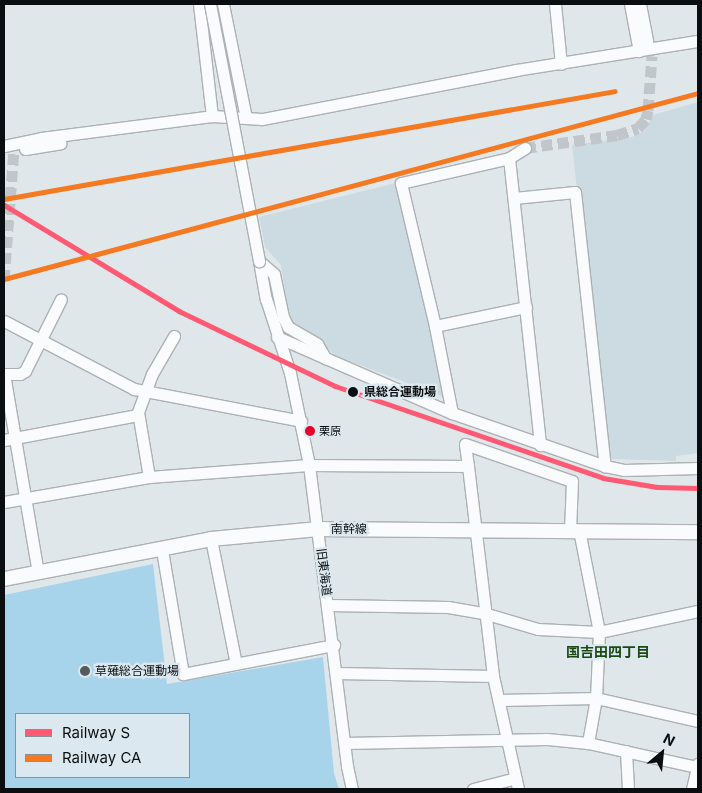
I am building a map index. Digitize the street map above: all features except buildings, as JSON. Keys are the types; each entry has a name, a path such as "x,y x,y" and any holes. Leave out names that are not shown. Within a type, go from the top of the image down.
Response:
{"main road":[{"name":"南幹線","path":"4,579 162,550 211,539 319,529 698,532"}],"street":[{"path":"199,4 212,116"},
{"name":"旧東海道","path":"210,4 266,299 290,373 309,465 328,605 448,607 487,614 538,629 598,632 698,611"},
{"path":"223,4 246,118"},
{"path":"555,4 561,64"},
{"path":"630,4 639,51"},
{"path":"640,4 647,41"},
{"path":"9,148 73,134 212,116 262,119 698,41"},
{"path":"452,413 401,183 509,158 525,148"},
{"path":"509,158 540,445"},
{"path":"514,198 575,192 604,466"},
{"path":"259,261 274,274 283,317 288,327 317,344 326,359"},
{"path":"38,572 25,498 10,439 4,374 20,374 25,371 61,299"},
{"path":"434,326 526,307"},
{"path":"4,321 123,384 145,392 300,421"},
{"path":"149,477 138,415 145,392 174,336"},
{"path":"277,337 452,413 604,466 624,470 698,468"},
{"path":"10,439 138,415"},
{"path":"473,789 517,784 493,676 477,529 465,444 572,481 575,530 598,632 596,698 588,742"},
{"path":"4,502 149,477 309,465 468,466"},
{"path":"211,539 236,664"},
{"path":"162,550 183,674 334,645"},
{"path":"328,605 352,789"},
{"path":"337,673 493,676"},
{"path":"499,700 596,698 698,721"},
{"path":"345,743 547,739 588,742 698,766 692,789"},
{"path":"626,751 628,789"}],"shaded area":[{"path":"698,102 698,453 676,456 676,461 612,459 607,456 572,145 632,137 645,130 653,115"},
{"path":"396,183 447,398 336,356 319,340 289,320 281,265 265,247 259,217"},
{"name":"草薙総合運動場","path":"153,564 167,684 323,657 334,773 339,789 4,789 4,595"}],"tunnel":[{"path":"525,148 617,135 638,128 646,119 648,110 652,56 647,41"},
{"path":"4,280 14,150"}],"rail line":[{"name":"CA","path":"4,199 615,91"},
{"name":"CA","path":"4,279 698,93"},
{"name":"S","path":"4,205 179,311 335,386 603,478 657,487 698,488"}],"place":[{"name":"県総合運動場","path":"353,392"},
{"name":"栗原","path":"310,431"},
{"name":"草薙総合運動場","path":"85,671"}],"district":[{"name":"国吉田四丁目","path":"608,652"}]}
